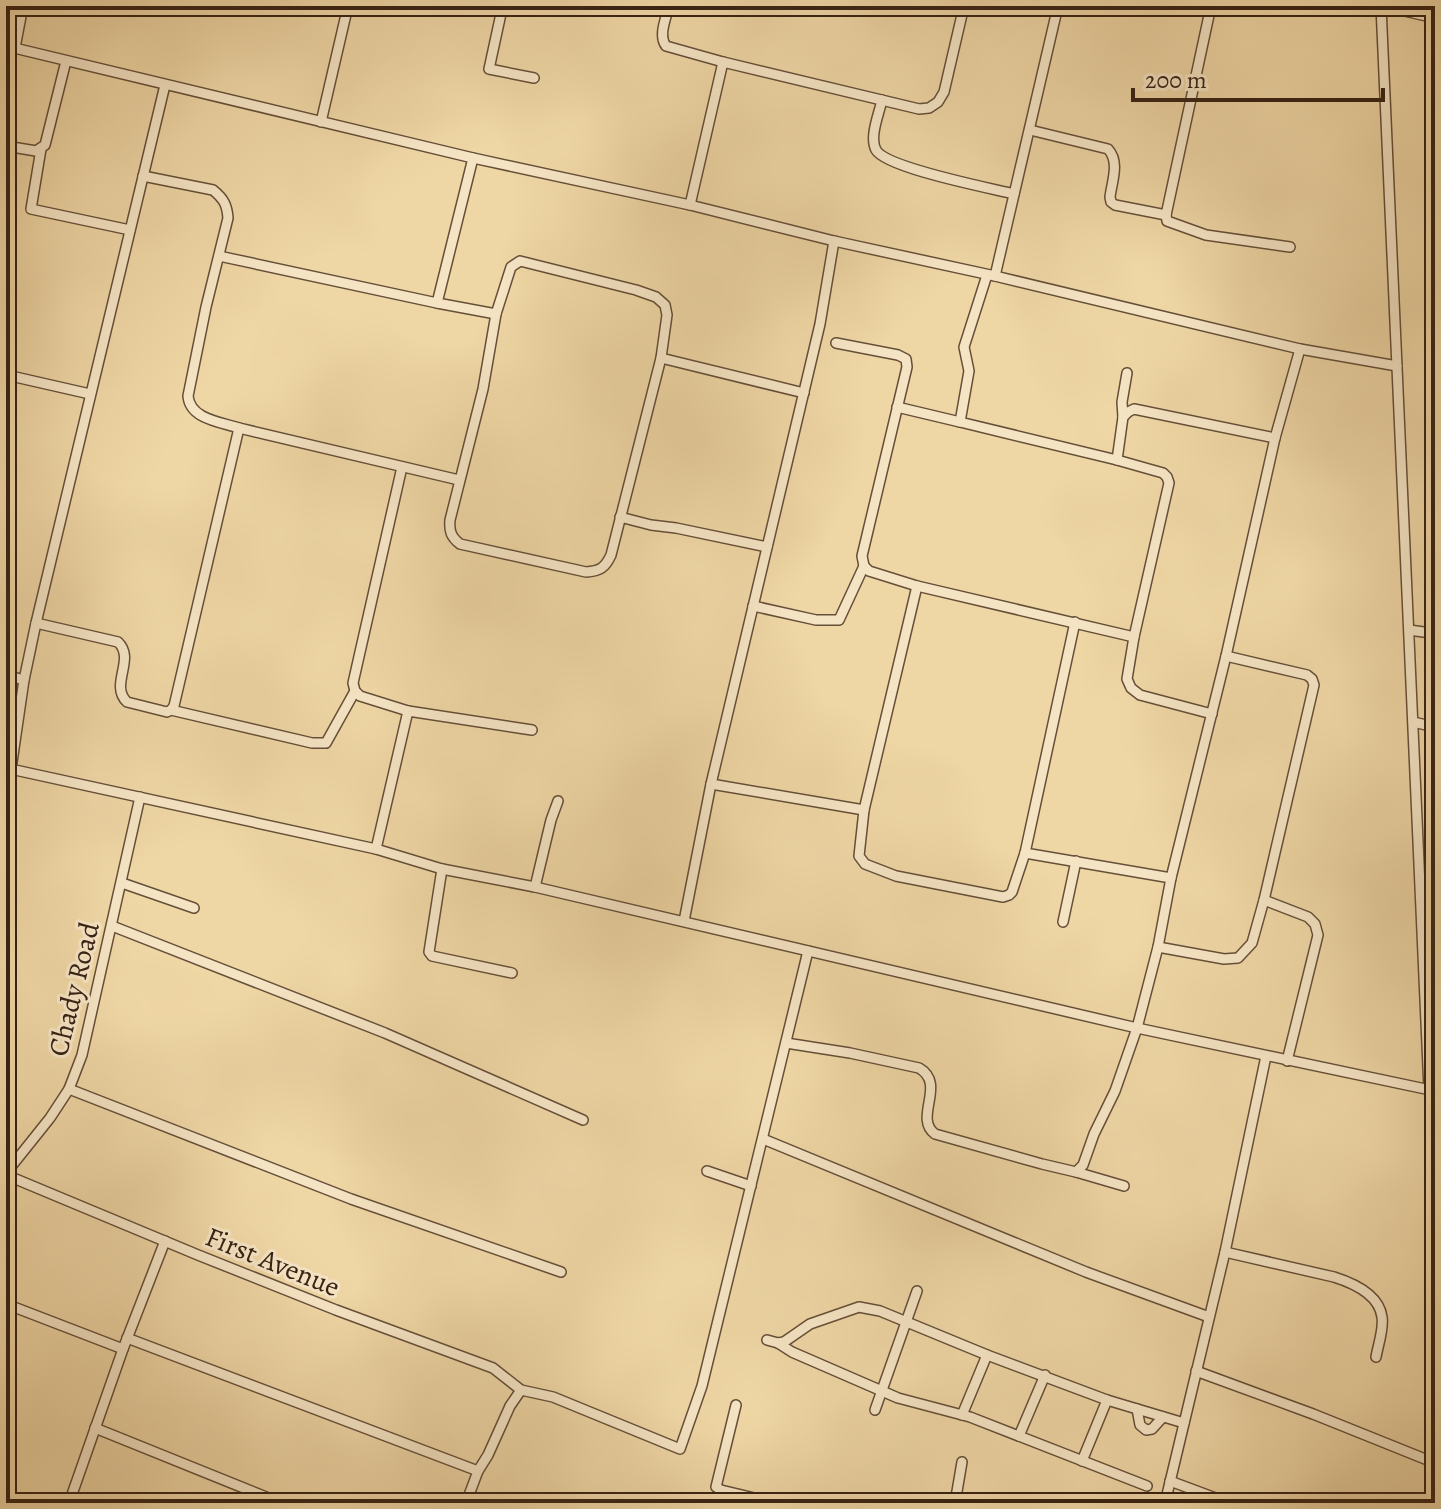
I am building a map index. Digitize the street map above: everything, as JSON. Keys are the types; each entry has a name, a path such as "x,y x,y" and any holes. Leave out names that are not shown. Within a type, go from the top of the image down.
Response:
{"street":[{"path":"23,6 10,47 473,158 690,205 1300,349 1397,366"},
{"path":"321,122 348,6"},
{"path":"478,6 503,8 489,69 534,78"},
{"path":"669,6 662,36 666,46 919,109 929,108 938,102 944,92 964,6"},
{"path":"960,422 969,371 964,347 991,276 1014,194 1058,6"},
{"path":"1211,6 1167,221 1206,235 1290,247"},
{"path":"165,85 36,623 8,768 376,849 442,869 684,921 1137,1028 1432,1090 1382,6 1435,18"},
{"path":"6,146 36,151 45,145 66,61"},
{"path":"690,205 723,62"},
{"path":"882,100 873,139 876,151 885,158 940,177 1014,194"},
{"path":"1030,130 1108,149 1115,160 1111,202 1166,215"},
{"path":"41,149 31,209 130,230"},
{"path":"437,303 473,158"},
{"path":"143,176 213,190 227,206 228,218 188,396 189,405 204,417 239,428 459,480"},
{"path":"684,921 711,784 820,324 834,241"},
{"path":"219,256 496,314"},
{"path":"520,261 636,290 656,297 665,305 667,315 661,358 607,565 598,571 586,572 460,544 449,530 483,389 496,314 511,267 520,261"},
{"path":"836,343 906,359 907,367 862,556 864,566 869,571 917,586 1134,637"},
{"path":"1076,1172 1083,1165 1115,1091 1137,1028 1275,438 1300,349"},
{"path":"661,358 804,393"},
{"path":"1117,460 1127,373"},
{"path":"6,378 11,376 90,394"},
{"path":"897,407 1163,473 1169,483 1127,679 1131,688 1140,695 1212,714"},
{"path":"1123,417 1134,409 1275,438"},
{"path":"171,710 239,428"},
{"path":"402,467 353,683 355,691 360,696 408,711 532,730"},
{"path":"620,517 767,547"},
{"path":"753,606 816,620 839,620 864,566"},
{"path":"917,586 864,810 859,856 865,864 896,876 1003,897 1012,892 1025,853 1075,622"},
{"path":"1409,630 1433,634 1435,616"},
{"path":"36,623 118,642 126,653 120,691 127,702 312,743 326,743 355,691"},
{"path":"1158,947 1224,959 1238,958 1252,943 1264,900 1314,685 1307,675 1226,656"},
{"path":"6,675 24,680"},
{"path":"376,849 408,711"},
{"path":"1413,722 1435,727"},
{"path":"711,784 864,810"},
{"name":"Chady Road","path":"6,1174 69,1089 82,1055 140,797"},
{"path":"535,887 558,801"},
{"path":"1025,853 1171,878"},
{"path":"1063,922 1076,861"},
{"path":"442,869 429,952 432,956 512,973"},
{"path":"122,883 194,908"},
{"path":"1264,900 1308,917 1315,924 1318,935 1287,1061"},
{"path":"112,926 385,1033 583,1120"},
{"path":"1423,930 1435,931"},
{"path":"466,1503 478,1471 521,1390 553,1397 680,1449 702,1386 808,951"},
{"path":"786,1043 919,1068 927,1073 931,1082 927,1124 935,1134 1124,1186"},
{"path":"1165,1503 1225,1252 1266,1056"},
{"path":"69,1089 351,1199 561,1272"},
{"path":"763,1139 1086,1272 1209,1317"},
{"path":"707,1171 751,1186"},
{"name":"First Avenue","path":"6,1174 336,1310 493,1368 521,1390"},
{"path":"69,1503 165,1241"},
{"path":"1225,1252 1334,1277 1364,1290 1377,1302 1383,1319 1376,1357"},
{"path":"875,1410 917,1291"},
{"path":"6,1304 123,1349"},
{"path":"778,1343 810,1324 859,1307 880,1311 1107,1400 1184,1423"},
{"path":"127,1338 478,1471"},
{"path":"767,1340 898,1398 962,1415 1147,1486"},
{"path":"962,1415 987,1355"},
{"path":"1196,1371 1435,1463"},
{"path":"1019,1436 1045,1375"},
{"path":"1082,1461 1107,1400"},
{"path":"736,1405 716,1487 775,1503"},
{"path":"1137,1409 1140,1425 1146,1430 1152,1429 1163,1417"},
{"path":"95,1428 281,1503"},
{"path":"955,1503 962,1462"},
{"path":"1170,1481 1229,1503"}]}
